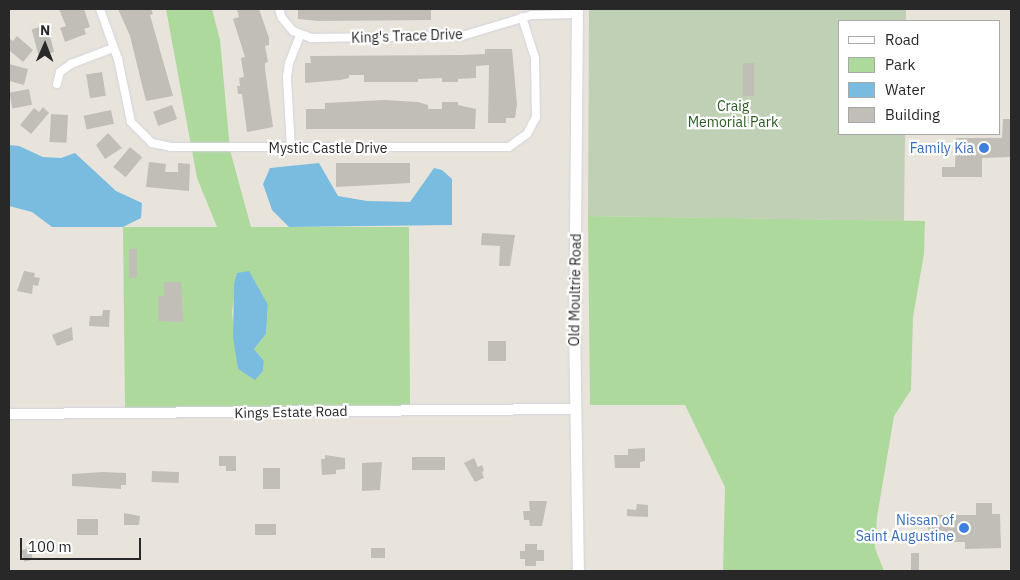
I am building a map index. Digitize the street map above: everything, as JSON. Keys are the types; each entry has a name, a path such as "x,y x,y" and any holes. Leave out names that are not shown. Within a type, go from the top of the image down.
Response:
{"main road":[{"name":"Old Moultrie Road","path":"577,12 574,409 578,571"}],"street":[{"name":"Mystic Castle Drive","path":"100,9 113,48 129,116 135,128 152,143 171,147 291,149 509,147 527,134 536,118 535,58 522,17"},
{"path":"279,9 282,18 292,32 301,34 289,63 286,77 291,149"},
{"name":"King's Trace Drive","path":"301,34 311,38 462,36 522,17 577,12"},
{"path":"57,84 60,72 71,64 113,48"},
{"name":"Kings Estate Road","path":"9,414 574,409"}],"green space":[{"path":"166,9 212,9 220,40 230,150 251,227 409,227 410,406 125,409 123,227 217,227 197,178","holes":["237,273 268,305 266,334 254,349 264,361 263,371 254,379 238,369 232,312"]},
{"name":"Craig Memorial Park","path":"589,9 906,9 906,20 838,20 838,135 905,135 904,221 588,216"},
{"path":"588,216 925,221 924,254 913,317 911,390 894,416 877,517 875,548 884,571 723,571 725,487 685,405 590,405"}],"water":[{"path":"9,145 19,146 43,157 61,158 75,153 116,191 142,203 141,218 123,227 52,227 32,212 9,206"},
{"path":"319,163 338,196 367,201 410,202 434,168 442,170 452,179 452,225 289,227 272,210 263,184 270,168"},
{"path":"249,271 268,305 266,334 254,349 264,361 263,371 255,380 238,369 233,337 234,284 237,273"}],"building":[{"path":"59,9 84,9 90,27 84,29 86,34 65,42 60,28 66,26"},
{"path":"118,9 151,9 153,14 150,15 173,96 146,101 130,36"},
{"path":"237,9 259,9 269,38 269,45 265,46 268,62 265,63 265,69 273,127 247,132 242,94 238,94 237,86 240,86 239,78 244,77 241,58 245,57 233,19 239,17"},
{"path":"298,9 431,9 431,20 318,21 298,19"},
{"path":"47,25 54,52 39,56 32,29"},
{"path":"17,36 33,50 23,62 9,50 9,38 13,41"},
{"path":"485,49 512,49 517,104 515,118 506,118 506,123 488,123 489,65 476,66 476,78 458,79 458,82 442,82 442,78 418,79 418,82 364,82 364,75 349,75 349,78 340,80 305,83 305,63 311,63 310,56 461,55 485,54"},
{"path":"743,63 754,63 754,96 743,96"},
{"path":"9,64 28,69 24,85 9,81"},
{"path":"102,72 106,96 90,98 86,75"},
{"path":"29,89 32,105 12,109 9,93"},
{"path":"384,100 418,102 428,105 428,109 442,109 442,102 458,102 458,105 476,109 475,129 306,129 306,109 325,109 325,103"},
{"path":"172,105 177,119 158,126 153,112"},
{"path":"43,107 49,113 31,134 20,125 34,108 39,112"},
{"path":"111,110 114,124 87,130 84,116"},
{"path":"51,114 68,115 67,143 50,142"},
{"name":"Family Kia","path":"1003,119 1011,119 1011,157 982,158 982,177 942,177 942,167 955,167 956,138 1002,138"},
{"path":"108,133 122,148 105,159 96,145"},
{"path":"130,147 142,157 126,177 113,167"},
{"path":"149,162 166,164 165,172 178,172 178,163 190,164 189,191 146,187"},
{"path":"336,163 410,163 410,183 336,187"},
{"path":"482,233 515,235 510,266 499,266 500,246 481,245"},
{"path":"129,249 137,249 137,278 129,278"},
{"path":"24,271 35,273 34,277 40,278 38,286 33,285 32,294 17,291"},
{"path":"164,282 181,282 183,322 158,321 158,296 164,296"},
{"path":"103,310 110,310 109,327 89,326 90,316 102,316"},
{"path":"72,327 73,340 57,346 52,335"},
{"path":"488,341 506,341 506,361 488,361"},
{"path":"645,448 645,461 640,462 640,468 615,468 614,455 628,455 628,449"},
{"path":"325,455 345,458 345,469 336,470 336,474 322,475 321,459 325,459"},
{"path":"219,456 236,456 236,471 226,471 226,466 219,466"},
{"path":"412,457 445,457 445,470 412,470"},
{"path":"474,458 478,467 482,465 484,471 482,472 484,478 475,482 464,463"},
{"path":"382,462 380,490 362,491 362,463"},
{"path":"263,468 280,468 280,489 263,489"},
{"path":"152,471 179,472 179,483 152,482"},
{"path":"126,473 126,485 121,485 121,489 72,486 72,474"},
{"path":"529,501 547,501 542,526 530,526 529,520 524,520 523,511 530,511"},
{"name":"Nissan of Saint Augustine","path":"976,503 992,503 992,514 1000,514 1001,548 965,549 965,542 928,542 928,515 976,515"},
{"path":"637,504 648,505 648,517 627,516 627,509 636,510"},
{"path":"124,513 140,516 139,525 124,525"},
{"path":"77,519 98,519 98,535 77,535"},
{"path":"255,524 276,524 276,535 255,535"},
{"path":"525,544 537,544 537,550 544,550 544,561 536,561 536,566 525,566 525,559 520,559 520,551 525,551"},
{"path":"30,548 33,560 24,562 21,550"},
{"path":"371,548 385,548 385,558 371,558"},
{"path":"911,553 919,553 919,571 911,571"}],"place":[{"name":"Family Kia","path":"984,148"},
{"name":"Nissan of Saint Augustine","path":"964,528"}]}
